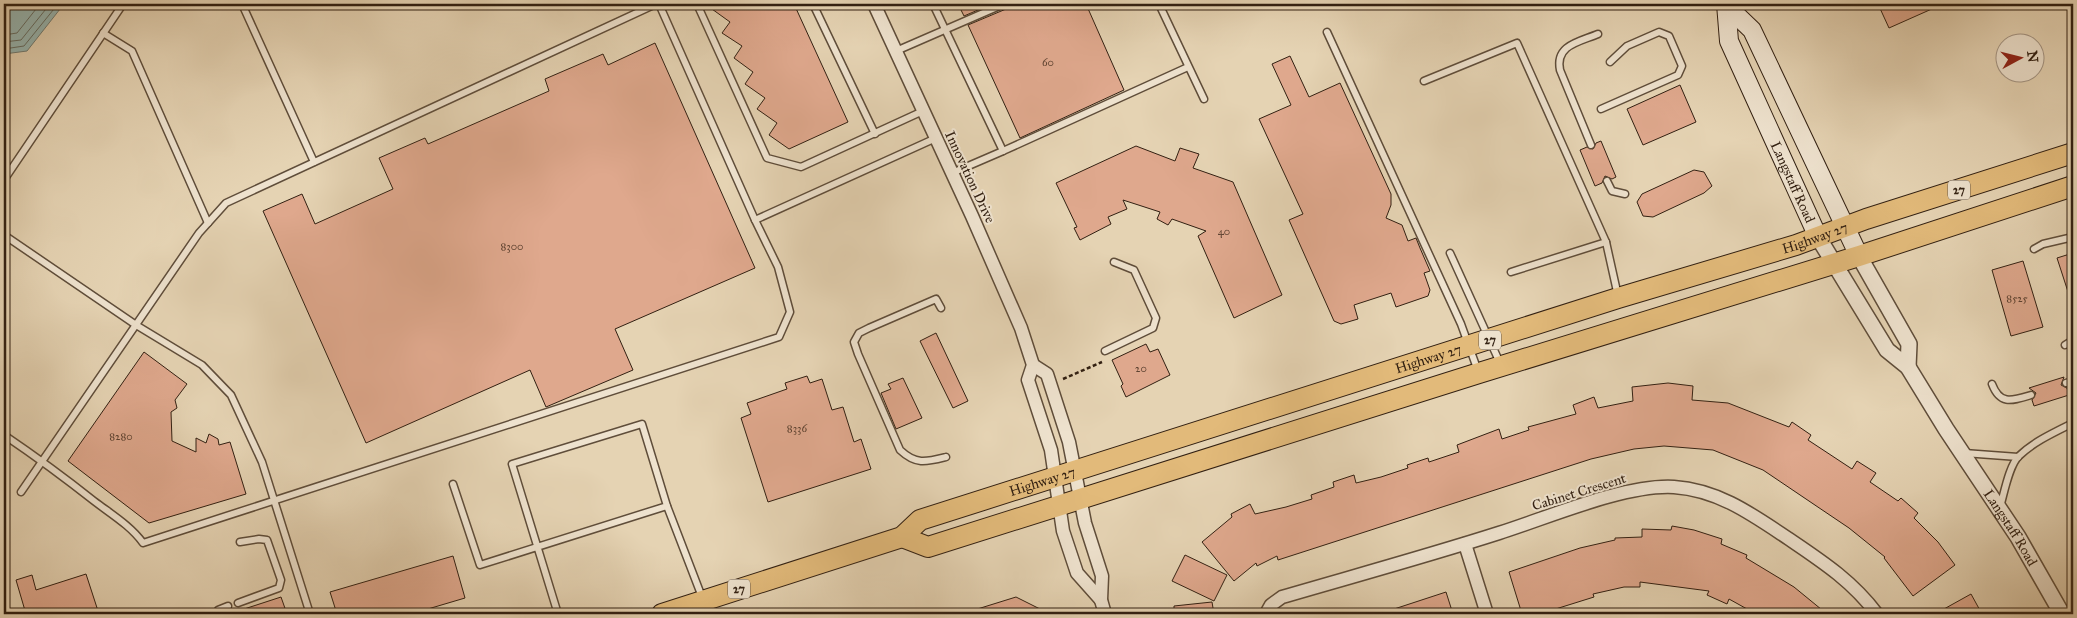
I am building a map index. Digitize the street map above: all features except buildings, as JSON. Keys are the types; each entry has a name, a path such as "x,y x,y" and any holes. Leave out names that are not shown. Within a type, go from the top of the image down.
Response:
{"main road":[{"name":"Langstaff Road","path":"1726,5 1752,30 1859,256"},
{"name":"Langstaff Road","path":"1726,5 1729,40 1818,237"},
{"name":"Highway 27","path":"662,614 902,537 920,520 1491,340 1618,298 1818,237 2073,153"},
{"name":"Highway 27","path":"902,537 928,547 1501,366 1834,264 2073,186"}],"street":[{"name":"Innovation Drive","path":"874,4 894,52 936,138 1021,328 1033,365 1028,380 1051,450 1063,531 1077,573 1101,600"},
{"name":"Langstaff Road","path":"1818,237 1887,350 1908,367 2000,508 2062,614"},
{"name":"Langstaff Road","path":"1859,256 1909,344 1908,367"},
{"name":"Innovation Drive","path":"1033,365 1047,374 1069,442 1085,524 1102,576 1101,600"},
{"name":"Cabinet Crescent","path":"1266,614 1271,605 1282,598 1465,544 1632,491 1654,487 1691,489 1720,498 1747,510 1838,572 1860,592 1877,614"},
{"path":"1465,544 1487,614"},
{"path":"1101,600 1105,614"}],"lane":[{"path":"4,180 123,4"},
{"path":"242,4 314,162"},
{"path":"4,435 42,460 136,533 143,543 779,337 790,312 778,267 658,4 226,203 208,223 42,460 21,492"},
{"path":"697,4 767,158 801,167 923,111"},
{"path":"813,4 875,134"},
{"path":"933,4 1003,151"},
{"path":"894,52 1004,4"},
{"path":"1159,4 1204,99"},
{"path":"1327,32 1469,346 1479,373"},
{"path":"1601,109 1678,75 1682,66 1669,36 1659,32 1627,46 1610,62"},
{"path":"103,33 132,51 208,223"},
{"path":"1592,145 1558,59 1561,52 1570,45 1598,34"},
{"path":"1424,81 1517,43 1606,242 1618,298"},
{"path":"952,173 1188,68"},
{"path":"755,220 936,138"},
{"path":"1607,181 1612,191 1625,194"},
{"path":"4,235 136,325 202,365 231,395 262,462 310,614"},
{"path":"2034,249 2043,244 2073,237"},
{"path":"1511,272 1606,242"},
{"path":"1450,253 1491,340 1501,366"},
{"path":"1105,351 1145,334 1153,328 1156,318 1134,270 1114,262"},
{"path":"941,308 936,299 859,333 854,342 900,450 910,459 926,462 946,457"},
{"path":"2073,340 2065,345 2073,346"},
{"path":"2066,384 2073,381"},
{"path":"1992,384 1996,394 2004,400 2016,400 2031,395"},
{"path":"558,614 512,464 642,424 667,506 703,601"},
{"path":"2000,508 2007,483 2018,457 2054,432 2073,424"},
{"path":"1963,452 2018,457"},
{"path":"453,484 480,566 537,546 667,506"},
{"path":"238,603 280,588 281,580 266,540 259,539 240,542"},
{"path":"218,610 228,606"}],"path":[{"path":"1060,381 1109,358 1105,351"}],"water":[{"path":"4,4 64,4 27,51 4,54"}]}
